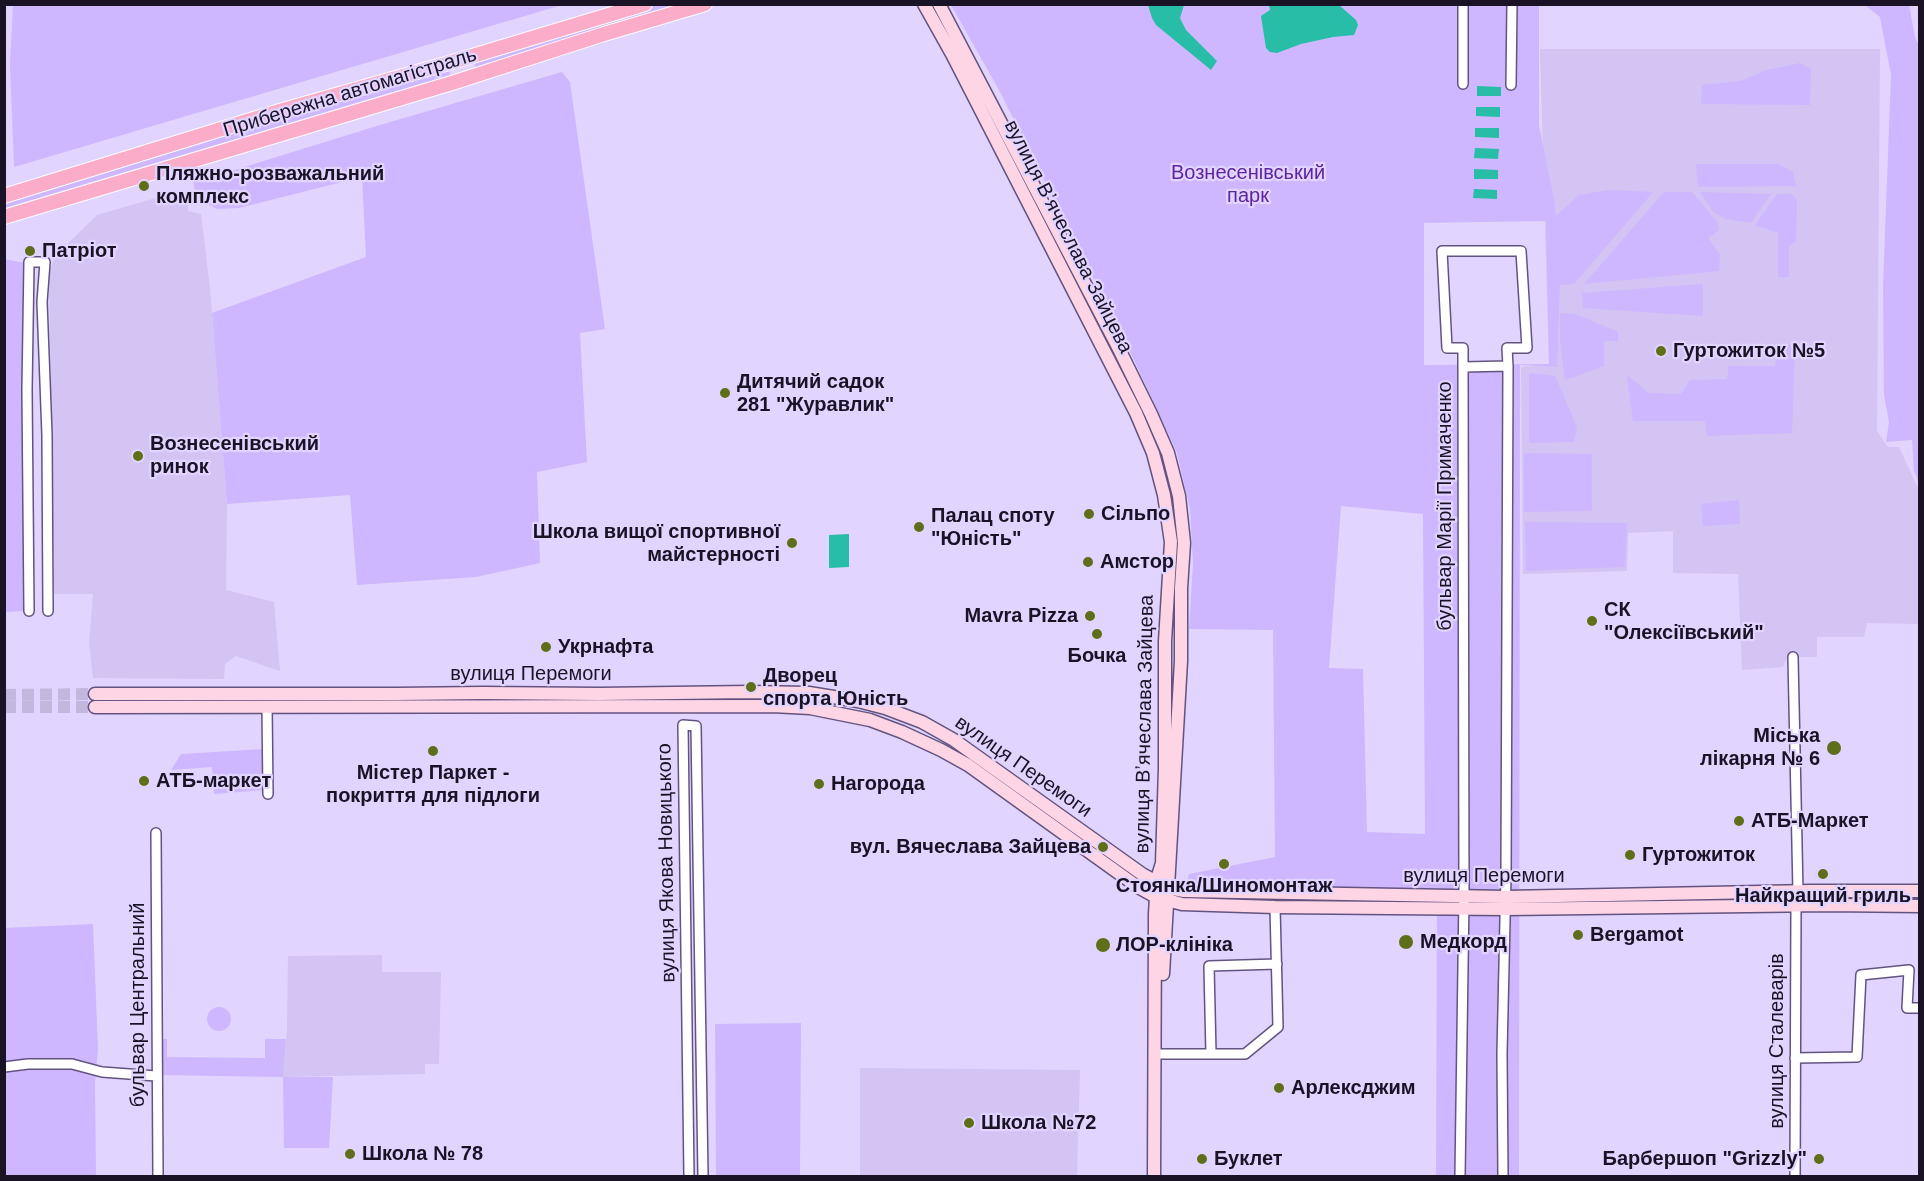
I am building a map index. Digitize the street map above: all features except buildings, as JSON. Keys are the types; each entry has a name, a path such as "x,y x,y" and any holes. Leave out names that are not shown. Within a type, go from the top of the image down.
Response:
{"main road":[{"name":"Прибережна автомагістраль","path":"4,196 283,110 450,63 645,4"},
{"name":"Прибережна автомагістраль","path":"4,216 477,76 604,34 705,4"},
{"name":"вулиця Вʼячеслава Зайцева","path":"924,4 958,65 1136,413 1153,453 1164,495 1171,542 1165,641 1162,863 1157,879 1162,892 1159,1176"},
{"name":"вулиця Вʼячеслава Зайцева","path":"939,4 1151,414 1168,453 1179,496 1184,543 1181,588 1181,662 1162,892 1154,1176"},
{"path":"466,58 460,64 463,71 477,76"},
{"path":"450,63 455,65 456,72 452,83"},
{"name":"вулиця Перемоги","path":"1464,902 1275,907 1182,904 1162,892 954,740 922,722 885,708 809,693 483,693 95,700 267,706 772,706 810,708 852,715 926,742 969,765 1138,887 1162,892 1184,891 1464,902 1484,903 1920,906"},
{"path":"852,715 859,708 858,701"},
{"path":"879,723 876,721 876,714 885,708"},
{"name":"вулиця Перемоги","path":"1506,903 1798,892 1920,891"}],"street":[{"path":"1463,4 1463,84"},
{"path":"1511,85 1512,4"},
{"path":"1463,367 1463,348 1447,348 1442,250 1521,251 1527,348 1507,348 1503,1176"},
{"path":"29,611 27,390 29,262 45,262 42,302 48,611"},
{"name":"бульвар Марії Примаченко","path":"1460,1176 1464,902 1463,367 1508,366"},
{"path":"1793,657 1798,892"},
{"path":"267,706 268,794"},
{"name":"вулиця Якова Новицького","path":"689,1176 683,725 696,726 703,1176"},
{"name":"бульвар Центральний","path":"156,833 158,1176"},
{"name":"вулиця Сталеварів","path":"1795,1176 1796,906"},
{"path":"1159,1054 1245,1054 1278,1027 1275,907"},
{"path":"1211,1054 1209,966 1277,964"},
{"path":"1795,1058 1857,1057 1861,975 1909,970 1907,1008 1920,1008"},
{"path":"4,1067 28,1064 72,1064 102,1072 156,1076"}],"shaded area":[{"path":"1148,5 1184,5 1180,18 1186,30 1217,61 1211,70 1156,25"},
{"path":"1269,5 1339,5 1356,20 1358,25 1354,35 1301,44 1277,53 1270,52 1266,48 1261,16 1270,10"},
{"path":"1540,49 1880,49 1877,431 1888,447 1899,447 1919,490 1919,624 1867,623 1864,637 1817,637 1817,657 1787,657 1783,667 1742,670 1738,574 1673,573 1673,531 1628,533 1627,571 1523,574 1521,367 1549,364"},
{"path":"1477,86 1501,87 1501,96 1477,96"},
{"path":"1476,107 1500,107 1500,117 1476,116"},
{"path":"1475,128 1499,128 1499,138 1475,137"},
{"path":"1475,148 1499,149 1498,159 1474,158"},
{"path":"1474,169 1498,170 1498,179 1474,179"},
{"path":"1474,189 1497,190 1497,199 1473,198"},
{"name":"Вознесенівський ринок","path":"173,193 182,194 188,203 188,211 201,214 210,288 227,504 226,590 274,602 280,671 236,656 225,664 224,679 93,678 89,643 93,594 54,594 49,273 55,256 97,215"},
{"path":"849,534 849,567 829,568 829,535"},
{"path":"382,955 382,972 441,972 439,1064 425,1064 425,1074 283,1077 287,1029 288,956"},
{"name":"Школа №72","path":"860,1068 1080,1070 1077,1176 860,1176"}],"green space":[{"path":"13,4 562,5 14,167 10,64"},
{"path":"657,5 683,5 476,68 474,61"},
{"name":"Вознесенівський парк","path":"951,5 1539,5 1539,125 1556,216 1579,195 1609,190 1653,192 1574,284 1560,285 1557,367 1520,365 1519,1176 1436,1176 1437,888 1186,888 1189,874 1275,857 1273,630 1189,629 1193,564 1190,509 1177,453 1135,362 999,90","holes":["1546,221 1549,364 1424,365 1424,223","1341,506 1423,514 1425,834 1367,832 1363,669 1329,668"]},
{"path":"1865,5 1909,5 1919,46 1919,483 1914,471 1912,440 1886,442 1889,422 1884,395 1883,286 1891,75 1880,17"},
{"path":"1800,63 1811,69 1810,105 1701,104 1702,85 1740,81 1767,70"},
{"path":"449,69 450,75 5,208 5,202"},
{"path":"562,72 570,82 605,329 580,333 587,462 537,472 540,563 476,577 357,585 350,495 227,504 212,313 366,257 362,177 239,208 217,209 197,198 193,181"},
{"path":"1696,164 1778,164 1793,172 1796,186 1698,187"},
{"path":"1664,192 1692,192 1718,223 1719,230 1708,238 1720,255 1719,271 1584,284"},
{"path":"1700,192 1771,194 1751,223 1726,219 1713,212"},
{"path":"1777,194 1792,194 1797,200 1796,241 1789,246 1789,277 1778,277 1778,233 1755,225"},
{"path":"4,259 25,263 25,611 5,612"},
{"path":"1703,284 1703,316 1583,308 1582,293"},
{"path":"1560,313 1576,314 1618,332 1618,341 1604,341 1604,366 1565,380 1560,341"},
{"path":"1785,345 1791,345 1795,350 1792,433 1707,436 1705,421 1633,421 1627,375 1649,393 1681,394 1690,380 1727,379 1729,366 1775,366 1777,353"},
{"path":"1529,373 1555,376 1577,427 1574,442 1529,443"},
{"path":"1524,453 1592,454 1592,511 1524,512"},
{"path":"1739,500 1740,524 1703,526 1701,504"},
{"path":"1525,522 1627,523 1625,567 1526,571"},
{"path":"264,749 264,790 214,794 212,767 171,770 181,754"},
{"path":"93,924 98,1050 95,1083 96,1176 5,1176 5,928"},
{"path":"219,1007 227,1011 231,1019 227,1027 219,1031 211,1027 207,1019 211,1011"},
{"path":"801,1023 800,1176 716,1176 715,1024"},
{"path":"157,1039 167,1039 167,1057 265,1058 265,1039 286,1039 283,1077 156,1075"},
{"path":"283,1077 333,1077 329,1148 284,1148"}],"tunnel":[{"path":"4,695 95,694"},
{"path":"4,707 95,707"}],"place":[{"name":"Пляжно-розважальний комплекс","path":"144,186"},
{"name":"Патріот","path":"30,251"},
{"name":"Гуртожиток №5","path":"1661,351"},
{"name":"Дитячий садок 281 \"Журавлик\"","path":"725,393"},
{"name":"Вознесенівський ринок","path":"138,456"},
{"name":"Сільпо","path":"1089,514"},
{"name":"Палац споту \"Юність\"","path":"919,527"},
{"name":"Школа вищої спортивної майстерності","path":"792,543"},
{"name":"Амстор","path":"1088,562"},
{"name":"Mavra Pizza","path":"1090,616"},
{"name":"СК \"Олексіївський\"","path":"1592,621"},
{"name":"Бочка","path":"1097,634"},
{"name":"Укрнафта","path":"546,647"},
{"name":"Дворец спорта Юність","path":"751,687"},
{"name":"Мiська лiкарня № 6","path":"1834,748"},
{"name":"Містер Паркет - покриття для підлоги","path":"433,751"},
{"name":"АТБ-маркет","path":"144,781"},
{"name":"Нагорода","path":"819,784"},
{"name":"АТБ-Маркет","path":"1739,821"},
{"name":"вул. Вячеслава Зайцева","path":"1103,847"},
{"name":"Гуртожиток","path":"1630,855"},
{"name":"Стоянка/Шиномонтаж","path":"1224,864"},
{"name":"Найкращий гриль","path":"1823,874"},
{"name":"Bergamot","path":"1578,935"},
{"name":"Медкорд","path":"1406,942"},
{"name":"ЛОР-клініка","path":"1103,945"},
{"name":"Арлексджим","path":"1279,1088"},
{"name":"Школа №72","path":"969,1123"},
{"name":"Школа № 78","path":"350,1154"},
{"name":"Буклет","path":"1202,1159"},
{"name":"Барбершоп \"Grizzly\"","path":"1819,1159"}]}
